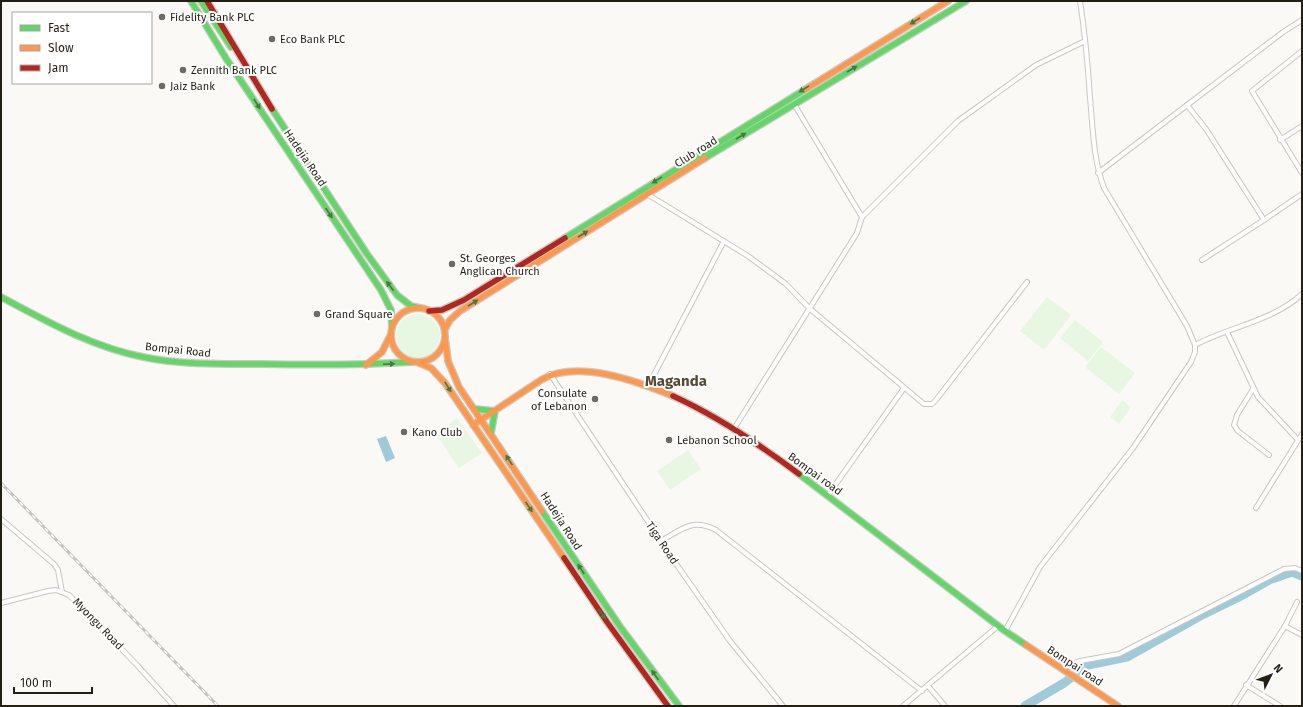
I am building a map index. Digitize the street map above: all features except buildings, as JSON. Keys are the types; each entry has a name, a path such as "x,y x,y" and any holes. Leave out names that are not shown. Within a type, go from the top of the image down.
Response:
{"main road":[{"name":"Hadejia Road","path":"191,1 227,60 249,90 381,290 391,310 392,331"},
{"path":"195,1 238,65 256,82"},
{"path":"201,1 238,65 249,90"},
{"name":"Hadejia Road","path":"207,1 256,82 389,285 405,302 420,308"},
{"path":"429,311 442,310 464,300 948,1"},
{"name":"Club road","path":"445,329 450,320 460,311 525,270 787,108 966,1"},
{"path":"783,102 787,108"},
{"path":"522,264 525,270"},
{"name":"Bompai Road","path":"1,297 73,334 92,342 142,357 167,361 215,364 365,365 416,362"},
{"path":"365,365 382,352 399,316 412,309 420,308 429,311 441,321 445,329 446,338 444,346 434,358 416,362 404,359 397,352 392,343 392,331"},
{"name":"Hadejia Road","path":"446,338 446,351 452,373 474,409 590,583 639,653 679,706"},
{"name":"Hadejia Road","path":"416,362 431,368 438,374 607,622 668,706"},
{"name":"Bompai road","path":"473,425 550,374 571,370 585,371 648,386 698,407 735,428 828,495 1005,631 1118,706"},
{"path":"474,409 495,411 491,433"}],"street":[{"path":"1005,631 1040,567 1133,448 1182,377 1195,352 1195,345 1187,326 1104,188 1098,173 1092,142 1085,41 1080,1"},
{"path":"1098,173 1283,32 1302,20"},
{"path":"735,428 857,233 862,217 958,121 1036,66 1085,41"},
{"path":"1302,51 1252,91 1280,140 1302,173"},
{"path":"794,104 862,217"},
{"path":"1187,105 1206,129 1264,220"},
{"path":"1280,140 1302,126"},
{"path":"647,194 724,241 786,284 809,308 924,404 932,404 936,400 1027,282"},
{"path":"1202,260 1302,194"},
{"path":"648,386 724,241"},
{"path":"1195,345 1214,335 1227,332 1279,310 1302,294"},
{"path":"1227,332 1258,397 1298,440"},
{"name":"Tiga Road","path":"550,374 661,541 730,641 783,706"},
{"path":"828,495 904,388"},
{"path":"1253,389 1237,415 1234,425 1238,431 1269,455"},
{"path":"1256,508 1302,434"},
{"path":"1,519 54,564 58,570 62,592"},
{"path":"661,541 696,523 716,530 922,691"},
{"path":"1061,668 1080,660 1119,654 1284,569 1295,568 1302,571"},
{"name":"Myongu Road","path":"1,603 48,591 62,592 74,599 174,706"},
{"path":"1234,706 1285,626 1297,602"},
{"path":"903,706 998,626"},
{"path":"1285,626 1302,635"},
{"path":"1246,685 1280,706"},
{"path":"928,686 945,706"}],"green space":[{"path":"1047,297 1071,315 1044,350 1020,331"},
{"path":"414,314 422,314 427,315 434,320 439,327 439,345 434,352 427,357 414,358 406,355 399,348 396,340 396,332 399,324 406,317"},
{"path":"1075,320 1103,342 1088,361 1060,338"},
{"path":"1101,347 1135,373 1119,394 1085,367"},
{"path":"1122,400 1131,407 1119,424 1110,417"},
{"path":"457,418 482,453 459,468 436,434"},
{"path":"688,450 701,469 670,490 657,471"}],"water":[{"path":"386,436 395,458 386,462 377,439"}],"waterway":[{"path":"1025,706 1064,683 1088,665 1127,657 1200,616 1269,580 1292,572 1302,576"}],"railway":[{"path":"1,483 218,706"}],"traffic: fast":[{"path":"191,1 227,60 381,290 391,310 392,328"},
{"path":"201,1 231,47"},
{"path":"705,158 966,1"},
{"path":"565,238 806,89"},
{"path":"272,109 367,254 397,295 411,306 420,308"},
{"path":"1,297 52,324 88,340 124,353 157,360 217,364 375,364 413,362"},
{"path":"475,409 495,411 491,433"},
{"path":"799,474 1005,631 1026,645"},
{"path":"542,511 621,628 679,706"}],"traffic: slow":[{"path":"806,89 948,1"},
{"path":"445,329 450,320 460,311 705,158"},
{"path":"413,308 423,308 437,316 443,325 445,335 443,345 437,354 423,362 413,362 403,357 396,350 391,340 391,330 396,320 403,313 413,308"},
{"path":"366,365 382,352 391,334"},
{"path":"445,338 448,361 459,387 542,511"},
{"path":"419,363 431,368 445,383 564,558"},
{"path":"473,425 541,380 556,374 572,372 607,374 642,384 673,396"},
{"path":"1026,645 1118,706"}],"traffic: jam":[{"path":"207,1 272,109"},
{"path":"429,311 442,310 464,300 565,238"},
{"path":"673,396 690,404 738,432 799,474"},
{"path":"564,558 607,622 668,706"}],"place":[{"name":"Fidelity Bank PLC","path":"162,17"},
{"name":"Eco Bank PLC","path":"272,39"},
{"name":"Zennith Bank PLC","path":"183,70"},
{"name":"Jaiz Bank","path":"162,86"},
{"name":"St. Georges Anglican Church","path":"452,264"},
{"name":"Grand Square","path":"317,314"},
{"name":"Consulate of Lebanon","path":"595,399"},
{"name":"Kano Club","path":"404,432"},
{"name":"Lebanon School","path":"669,440"}],"district":[{"name":"Maganda","path":"676,381"}]}
